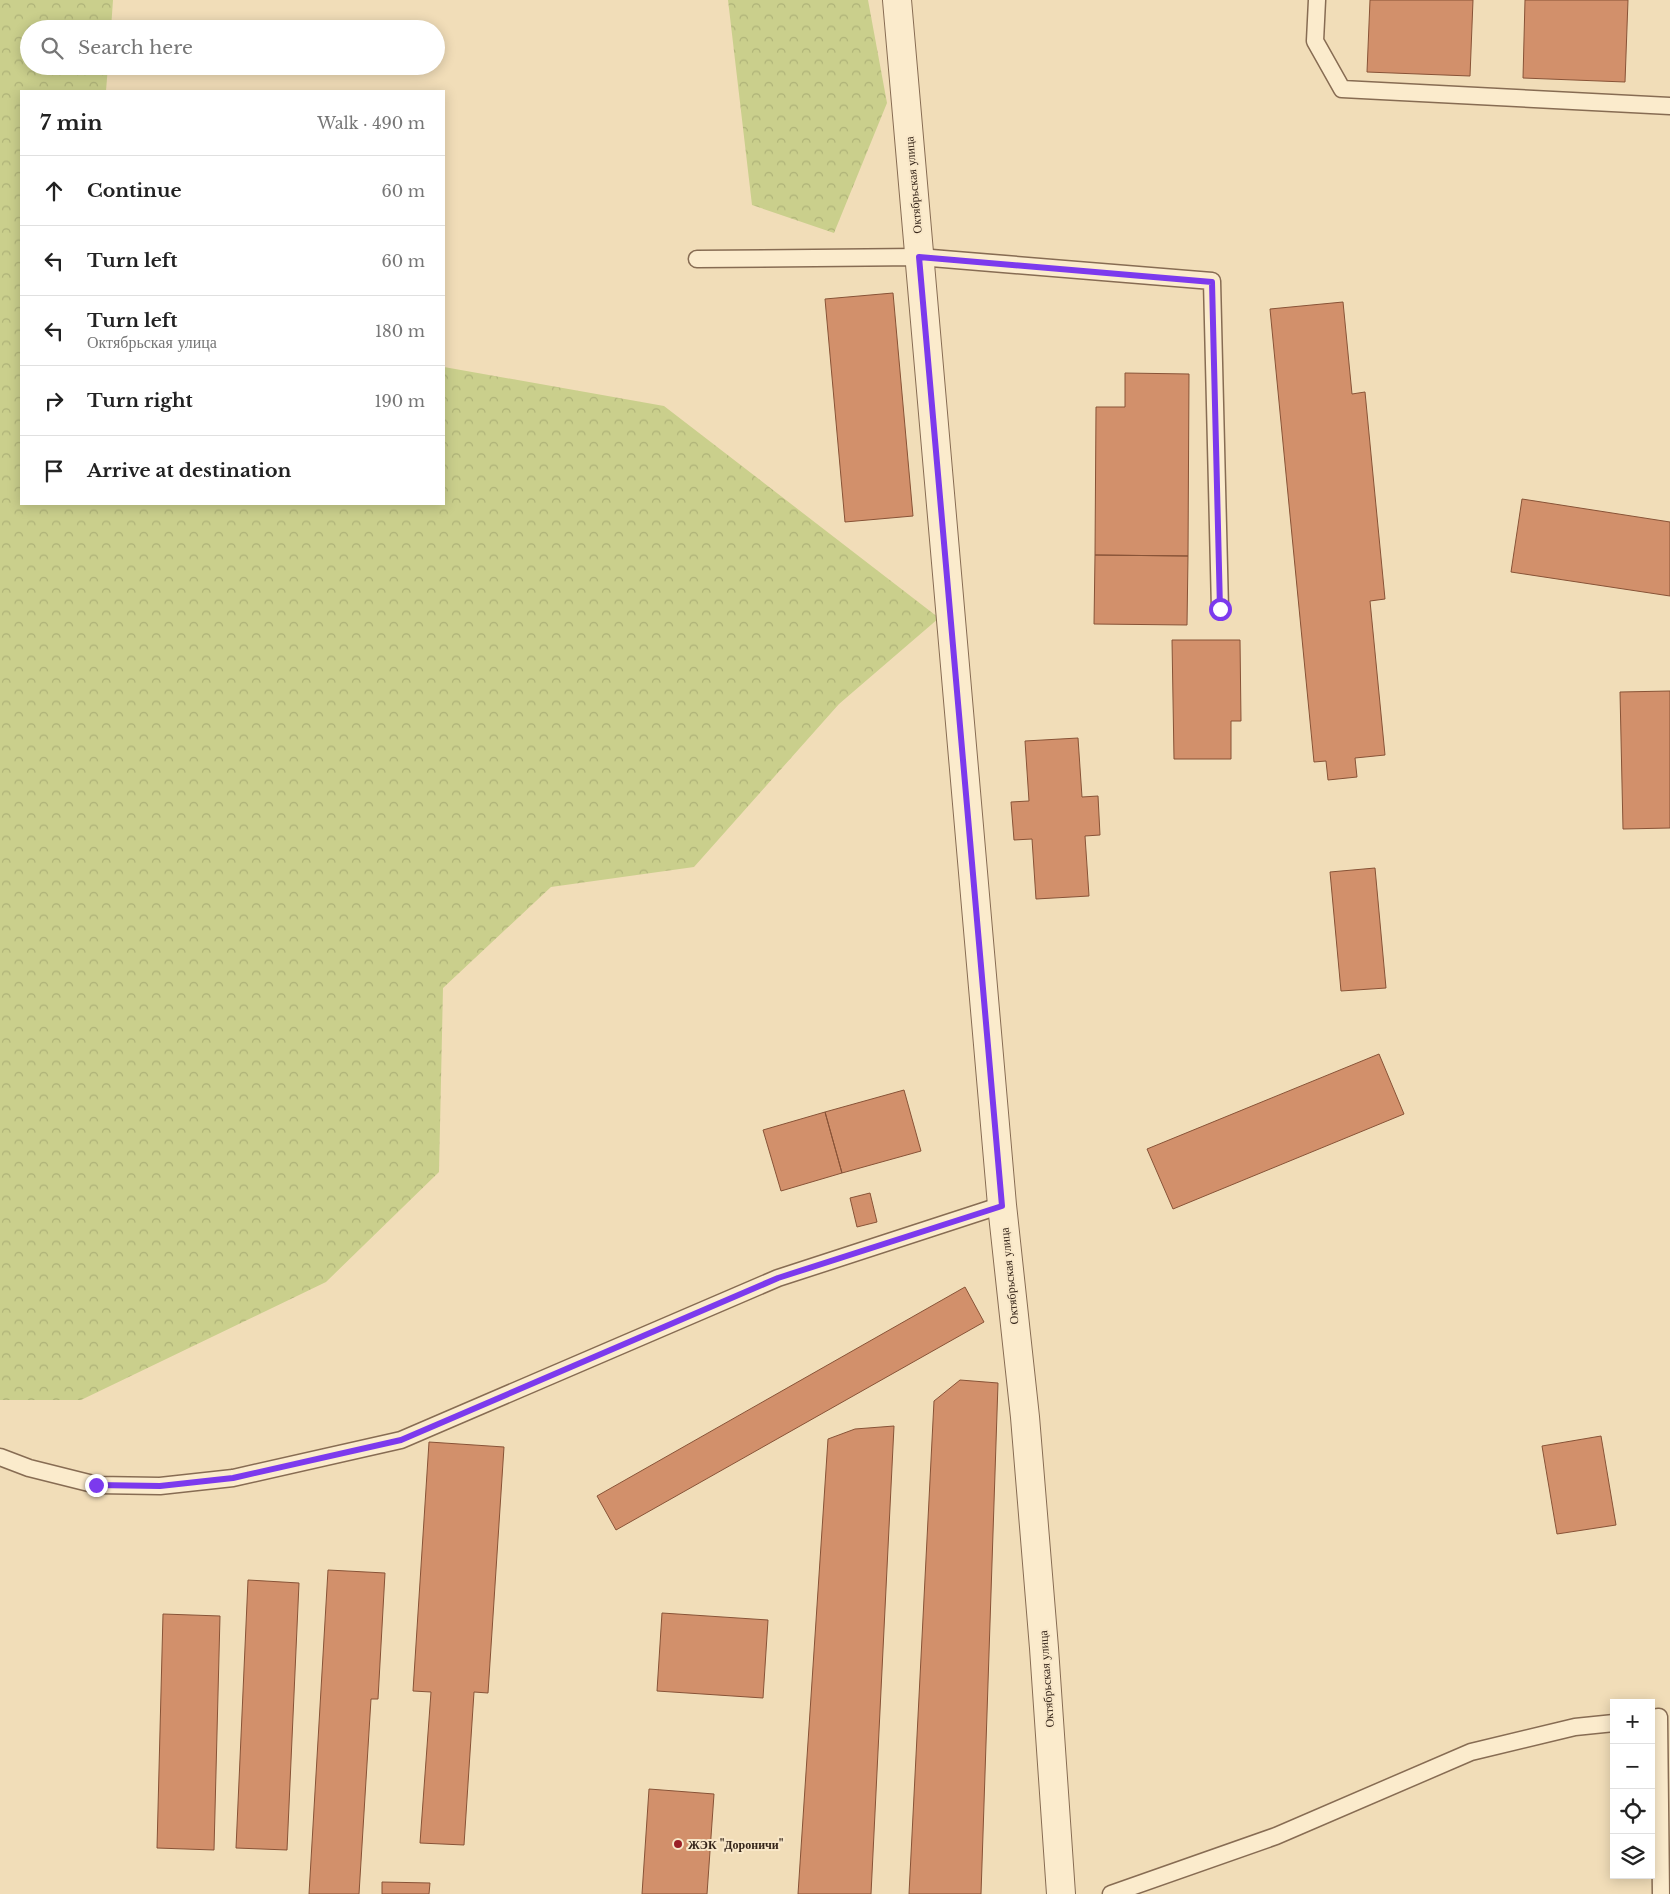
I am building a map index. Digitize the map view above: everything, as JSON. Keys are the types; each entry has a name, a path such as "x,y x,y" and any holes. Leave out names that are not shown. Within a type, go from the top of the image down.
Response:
{"street":[{"name":"Октябрьская улица","path":"897,0 1002,1206 1031,1486 1061,1894"}],"lane":[{"path":"1317,0 1315,41 1342,89 1670,106"},
{"path":"697,259 919,257 1212,282 1220,609"},
{"path":"0,1457 29,1468 96,1485 160,1486 233,1478 401,1440 778,1278 1002,1206"},
{"path":"1655,1718 1659,1717 1661,1894"},
{"path":"1111,1894 1276,1836 1471,1752 1575,1728 1610,1724"}],"green space":[{"path":"0,0 113,0 112,20 20,20 20,75 107,75 106,90 20,90 20,505 445,505 445,367 664,406 939,618 839,704 694,867 551,887 443,988 439,1172 326,1282 81,1400 0,1400"},
{"path":"728,0 868,0 887,103 834,233 752,205"}],"building":[{"path":"1370,0 1473,0 1470,76 1367,72"},
{"path":"1525,0 1628,0 1625,82 1523,78"},
{"path":"893,293 913,516 845,522 825,299"},
{"path":"1343,302 1352,394 1365,392 1385,599 1370,601 1385,755 1355,758 1357,777 1328,780 1326,761 1314,762 1270,309"},
{"path":"1125,373 1189,374 1188,556 1095,555 1096,407 1125,407"},
{"path":"1522,499 1670,522 1670,596 1511,572"},
{"path":"1095,555 1188,556 1187,625 1094,624"},
{"path":"1172,640 1240,640 1241,721 1231,721 1231,759 1174,759"},
{"path":"1670,691 1670,828 1623,829 1620,692"},
{"path":"1078,738 1082,797 1098,796 1100,835 1085,836 1089,896 1036,899 1032,839 1014,840 1011,802 1029,801 1025,741"},
{"path":"1375,868 1386,988 1341,991 1330,872"},
{"path":"1379,1054 1404,1114 1173,1209 1147,1149"},
{"path":"904,1090 921,1151 842,1173 825,1112"},
{"path":"825,1112 842,1173 781,1191 763,1130"},
{"path":"870,1193 877,1222 857,1227 850,1198"},
{"path":"965,1287 984,1322 616,1530 597,1496"},
{"path":"960,1380 998,1383 981,1894 909,1894 934,1401"},
{"path":"894,1426 871,1894 798,1894 828,1439 855,1429"},
{"path":"1601,1436 1616,1525 1557,1534 1542,1446"},
{"path":"429,1442 504,1447 488,1693 474,1692 464,1845 420,1843 431,1692 413,1691"},
{"path":"328,1570 385,1573 378,1699 371,1699 359,1894 309,1894"},
{"path":"248,1580 299,1583 287,1850 236,1848"},
{"path":"662,1613 768,1620 763,1698 657,1691"},
{"path":"163,1614 220,1616 214,1850 157,1848"},
{"name":"ЖЭК \"Дороничи\"","path":"649,1789 714,1794 707,1894 642,1894"},
{"path":"382,1882 430,1883 429,1894 382,1894"}],"place":[{"name":"ЖЭК \"Дороничи\"","path":"678,1844"}],"route":[{"path":"96,1485 160,1486 233,1478 401,1440 778,1278 1002,1206 919,257 1212,282 1220,609"}]}
